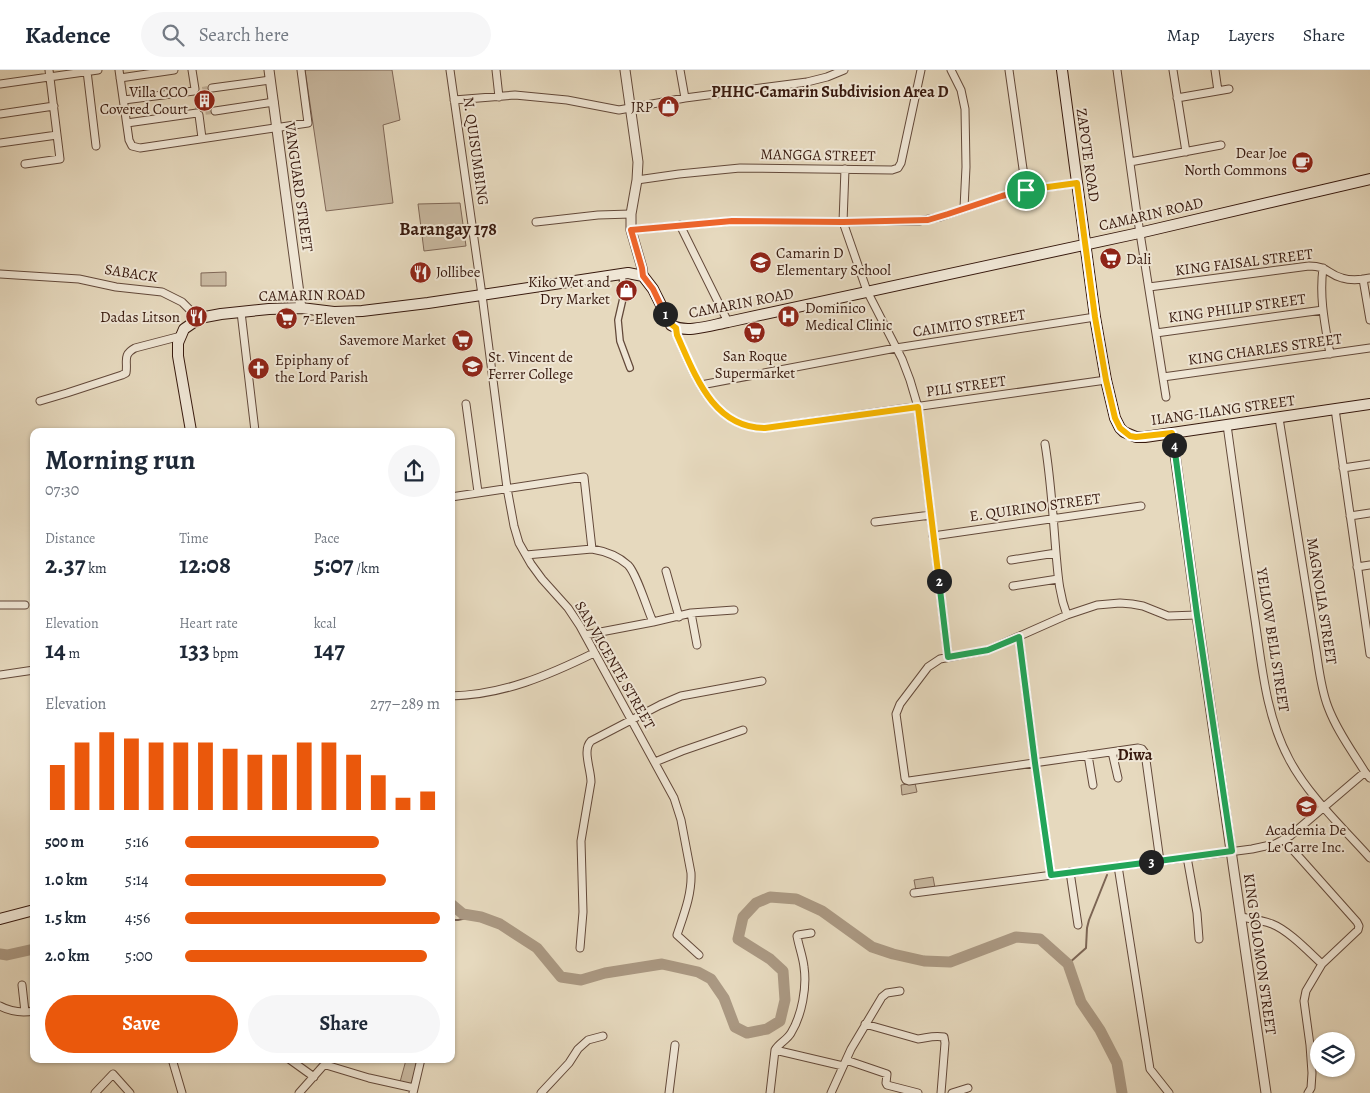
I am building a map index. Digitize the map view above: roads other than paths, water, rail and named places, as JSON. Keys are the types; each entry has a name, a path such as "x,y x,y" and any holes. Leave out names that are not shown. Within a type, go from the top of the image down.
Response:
{"main road":[{"name":"ZAPOTE ROAD","path":"1062,70 1085,244"},
{"name":"CAMARIN ROAD","path":"180,336 184,329 197,320 213,315 301,308 350,312 482,295 628,273 643,276 653,289 671,324 676,328 687,329 728,322 1139,233 1370,179"},
{"name":"ILANG-ILANG STREET","path":"1085,244 1106,380 1115,418 1124,432 1136,437 1172,433 1370,404"},
{"path":"180,336 178,356 190,428"},
{"path":"0,919 30,911"}],"street":[{"path":"0,84 49,73 98,70"},
{"path":"119,70 129,140 132,146 140,148 308,123 301,70"},
{"path":"120,78 174,70"},
{"path":"124,100 194,90 192,70"},
{"name":"VANGUARD STREET","path":"269,70 301,308"},
{"name":"N. QUISUMBING","path":"450,70 482,295"},
{"path":"496,70 499,97"},
{"path":"625,70 638,162 631,214 631,230 643,276"},
{"path":"680,70 684,98"},
{"path":"454,100 515,96 567,100 619,110 684,98 807,82 844,70"},
{"name":"MANGGA STREET","path":"637,180 740,168 892,170 898,168 901,163 921,70"},
{"path":"951,70 961,90 965,109 966,167 964,208"},
{"path":"1009,70 1026,190"},
{"path":"1117,70 1139,233 1166,397"},
{"path":"1173,70 1186,152"},
{"path":"1214,70 1218,92"},
{"path":"87,71 96,146"},
{"path":"25,164 60,159 49,73"},
{"path":"212,88 270,80"},
{"path":"1176,98 1229,89"},
{"path":"215,111 274,102"},
{"path":"0,114 54,106"},
{"path":"127,124 198,114 202,138"},
{"path":"0,143 58,135"},
{"path":"1130,162 1222,145"},
{"path":"845,169 843,222 867,291 896,348 910,380 918,407 948,657"},
{"path":"631,230 739,220 843,222 928,220 1026,190 1077,183"},
{"path":"536,222 598,215 631,214"},
{"path":"680,225 728,322"},
{"name":"KING FAISAL STREET","path":"1148,288 1317,266 1344,279 1367,279"},
{"path":"1323,268 1323,310 1330,354"},
{"name":"SABACK","path":"0,274 80,279 116,287 162,292 182,302 197,320"},
{"path":"622,274 624,294 618,320 620,341 630,368"},
{"path":"1367,279 1370,320"},
{"name":"SAN VICENTE STREET","path":"482,295 507,488 519,543 539,575 568,608 585,635 674,798 691,873 691,890 678,935 699,955"},
{"name":"KING PHILIP STREET","path":"1156,333 1323,310"},
{"path":"241,312 255,428"},
{"name":"CAIMITO STREET","path":"701,384 896,348 1095,317"},
{"name":"PILI STREET","path":"676,328 677,335 701,384 715,405 725,415 738,423 754,428 1106,380"},
{"path":"40,401 122,375 126,373 126,355 130,351 180,336"},
{"name":"KING CHARLES STREET","path":"1163,377 1370,348"},
{"path":"466,404 478,492"},
{"path":"1335,409 1357,567 1367,617 1370,654"},
{"name":"MAGNOLIA STREET","path":"1279,418 1323,688 1328,707 1337,728 1367,775"},
{"name":"YELLOW BELL STREET","path":"1227,425 1271,716 1281,744 1300,777 1323,806 1370,858"},
{"name":"KING SOLOMON STREET","path":"1172,433 1266,1093"},
{"path":"1045,444 1049,469 1058,579 1062,601 1067,614"},
{"path":"1343,468 1370,464"},
{"path":"455,495 584,477 592,549"},
{"name":"E. QUIRINO STREET","path":"933,536 1141,506"},
{"path":"1350,516 1370,514"},
{"path":"875,522 931,515"},
{"path":"526,555 592,549 603,551 618,558 628,565 634,575 653,622"},
{"path":"1011,560 1056,553"},
{"path":"1357,567 1370,565"},
{"path":"666,571 679,617"},
{"path":"1014,586 1058,579"},
{"path":"1160,861 1145,753 1142,748 909,781 906,780 897,725 897,708 928,667 940,659 988,650 1067,614 1097,605 1120,603 1143,606 1168,616 1197,615"},
{"path":"0,605 24,604"},
{"path":"585,635 691,613 734,610"},
{"path":"691,613 697,645"},
{"path":"1019,637 1051,875"},
{"path":"455,696 483,693 527,682 594,653"},
{"path":"0,675 30,671"},
{"path":"580,948 583,912 581,841 591,782 587,748 591,740 680,696 762,681"},
{"path":"655,762 743,730"},
{"path":"1112,752 1118,778"},
{"path":"1088,755 1093,785"},
{"path":"914,893 1264,846 1284,840 1297,831 1323,806 1367,775"},
{"path":"1284,840 1359,926 1358,930 1322,964 1306,991 1304,1002 1312,1073 1311,1088 1308,1093"},
{"path":"1188,857 1199,939"},
{"path":"1118,866 1150,1069 1169,1093"},
{"path":"1070,872 1078,926"},
{"path":"1241,917 1274,925 1288,934 1322,964"},
{"path":"770,1093 777,1046 786,1040 792,1032 803,1001 805,985 804,967 797,936 811,933"},
{"path":"22,985 25,1012"},
{"path":"833,1092 851,1049 882,997 887,993 900,991"},
{"path":"0,1006 15,1012 30,1012"},
{"path":"865,1024 918,1038 944,1037 941,1093"},
{"path":"541,1093 578,1049 588,1040 603,1036"},
{"path":"668,1093 675,1045"},
{"path":"776,1050 845,1063 888,1074 887,1086 918,1093"},
{"path":"173,1063 182,1093"},
{"path":"295,1063 314,1077"},
{"path":"298,1093 326,1065 413,1090 420,1063"},
{"path":"95,1093 113,1074 130,1093"},
{"path":"952,1093 968,1088"}],"waterway":[{"path":"1068,964 1086,948 1089,920 1107,875"},
{"path":"455,907 463,914 481,917 500,924 537,948 561,977 581,980 605,973 662,964 698,972 711,979 724,998 735,1027 747,1033 767,1029 780,1021 785,1000 783,971 770,959 738,939 743,917 756,903 770,897 796,899 822,911 872,947 924,961 950,962 1016,937 1040,939 1068,964 1081,1002 1100,1030 1117,1063 1122,1093"},
{"path":"455,920 476,916"},
{"path":"0,954 7,955 30,950"}],"tunnel":[{"path":"194,91 212,88"},
{"path":"195,89 199,115"},
{"path":"197,113 215,111"}],"place":[{"name":"Villa CCO Covered Court","path":"204,101"},
{"name":"JRP","path":"669,107"},
{"name":"Dear Joe North Commons","path":"1303,162"},
{"name":"Dali","path":"1110,259"},
{"name":"Camarin D Elementary School","path":"760,262"},
{"name":"Jollibee","path":"420,272"},
{"name":"Kiko Wet and Dry Market","path":"626,291"},
{"name":"Dadas Litson","path":"196,317"},
{"name":"Dominico Medical Clinic","path":"789,317"},
{"name":"7-Eleven","path":"287,319"},
{"name":"San Roque Supermarket","path":"755,333"},
{"name":"Savemore Market","path":"462,340"},
{"name":"St. Vincent de Ferrer College","path":"472,366"},
{"name":"Epiphany of the Lord Parish","path":"259,369"},
{"name":"Academia De Le Carre Inc.","path":"1306,807"}],"district":[{"name":"PHHC-Camarin Subdivision Area D","path":"830,92"},
{"name":"Barangay 178","path":"448,229"},
{"name":"Diwa","path":"1135,755"}]}
